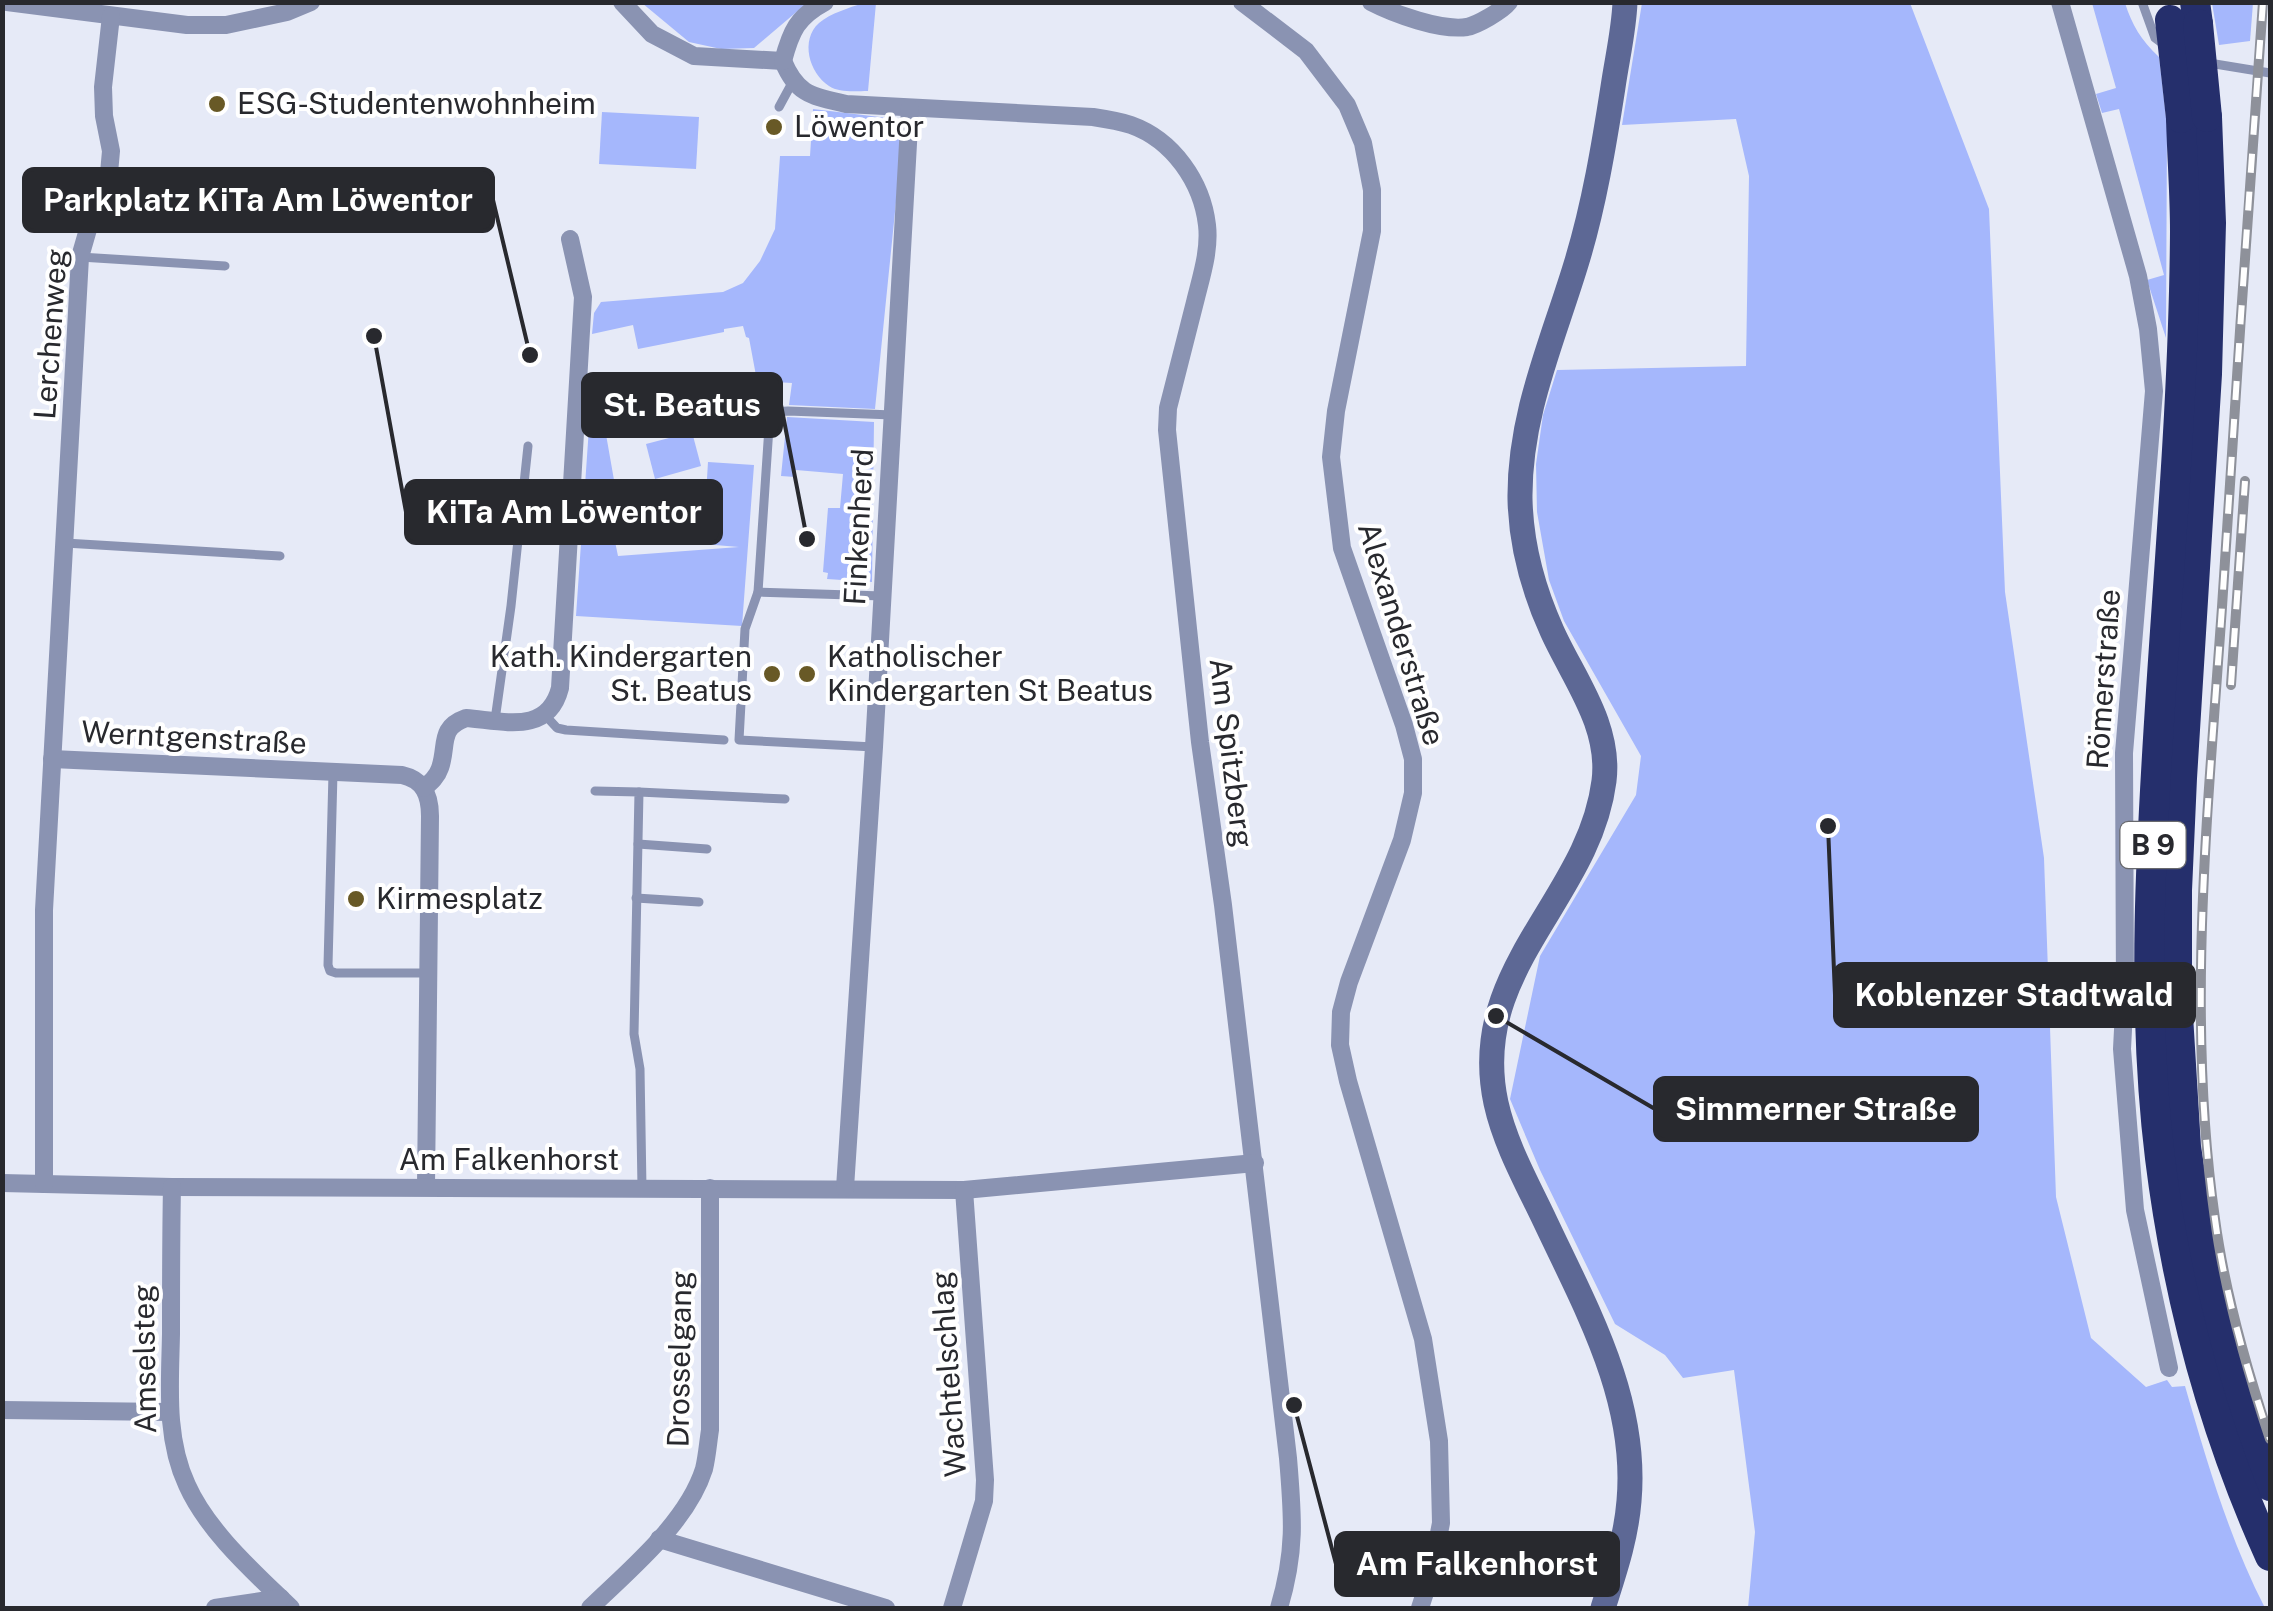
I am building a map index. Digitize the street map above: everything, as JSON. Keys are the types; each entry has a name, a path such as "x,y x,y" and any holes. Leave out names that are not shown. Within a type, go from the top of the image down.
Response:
{"highway":[{"name":"B 9","path":"2183,12 2194,117 2212,223 2208,355 2182,778 2176,998 2186,1148 2206,1276 2237,1392 2270,1486"},
{"name":"B 9","path":"2194,117 2150,892 2154,1084 2168,1214 2196,1349 2237,1474 2270,1556"}],"street":[{"path":"7,2 187,25 226,25 287,12 311,2"},
{"path":"622,2 652,34 694,56 783,61"},
{"path":"792,83 783,61 790,33 807,12 825,2"},
{"name":"Alexanderstraße","path":"1242,2 1306,51 1347,104 1363,143 1372,190 1372,231 1336,411 1331,457 1342,548 1404,724 1413,758 1413,792 1402,840 1349,982 1340,1045 1422,1339 1439,1441 1441,1523 1420,1608"},
{"path":"1371,2 1424,23 1468,27 1509,2"},
{"path":"1603,1608 1622,1549 1629,1501 1630,1452 1617,1386 1599,1335 1518,1164 1496,1105 1491,1065 1496,1016 1514,969 1584,850 1600,808 1605,774 1604,752 1586,696 1534,585 1525,551 1520,502 1528,412 1578,257 1602,159 1624,2"},
{"name":"Römerstraße","path":"2060,2 2138,276 2154,391 2124,753 2122,1049 2135,1210 2169,1368"},
{"name":"Lerchenweg","path":"44,1184 44,910 80,257 93,212 108,184 111,151 103,87 111,16"},
{"name":"Am Spitzberg","path":"792,83 816,97 846,104 1093,117 1131,125 1158,138 1176,156 1202,201 1207,228 1205,259 1166,430 1294,1526 1289,1575 1279,1608"},
{"name":"Finkenherd","path":"844,1188 874,747 910,108"},
{"path":"426,1187 430,805 424,788 438,774 450,727 466,718 531,722 556,703 560,688 583,297 570,239"},
{"name":"Werntgenstraße","path":"52,759 402,775 412,777 424,788"},
{"name":"Am Falkenhorst","path":"2,1183 844,1188 896,1192 964,1190 1254,1163"},
{"name":"Amselsteg","path":"172,1187 170,1412 175,1454 200,1510 286,1604"},
{"name":"Drosselgang","path":"590,1608 659,1539 692,1498 704,1468 710,1430 710,1188"},
{"name":"Wachtelschlag","path":"952,1608 984,1501 985,1480 964,1190"},
{"path":"2,1410 170,1412"},
{"path":"659,1539 886,1608"},
{"path":"215,1608 286,1604"}],"lane":[{"path":"2142,2 2155,38 2189,60 2270,73"},
{"path":"779,107 792,83"},
{"path":"80,257 225,266"},
{"path":"605,414 742,394 760,400 770,412 758,592 745,629 739,740 874,747"},
{"path":"770,412 892,415"},
{"path":"495,720 528,446"},
{"path":"65,543 280,556"},
{"path":"758,592 883,596"},
{"path":"545,715 557,728 566,730 724,740"},
{"path":"332,772 330,971 428,973"},
{"path":"595,790 785,799"},
{"path":"639,792 634,1034 640,1068 642,1188"},
{"path":"638,844 707,849"},
{"path":"636,898 698,902"}],"shaded area":[{"path":"642,3 807,3 754,48 721,49 689,42"},
{"path":"863,3 876,3 868,91 838,90 816,73 809,56 810,38 824,19"},
{"path":"1642,3 1910,3 1989,209 2005,592 2044,858 2056,1197 2091,1338 2146,1387 2167,1380 2172,1387 2185,1386 2230,1527 2265,1608 1748,1608 1755,1532 1734,1370 1683,1378 1665,1355 1615,1324 1510,1099 1540,956 1636,795 1641,756 1564,621 1549,580 1537,512 1536,464 1543,415 1557,370 1746,366 1749,176 1736,119 1622,125"},
{"path":"2092,3 2125,3 2138,32 2159,57 2167,126 2166,338 2147,280 2164,275 2119,109 2102,113 2096,94 2116,88"},
{"path":"2212,3 2253,3 2250,41 2219,45"},
{"path":"813,109 888,118 898,122 903,133 875,409 789,405 792,383 757,381 743,326 638,349 633,325 592,334 594,313 601,302 723,292 743,283 760,261 775,229 780,156 810,156"},
{"path":"602,112 699,117 696,169 599,164"},
{"path":"590,413 604,423 614,480 603,483 618,556 739,547 703,544 708,462 754,465 742,626 576,616"},
{"path":"787,417 874,422 872,582 827,579 828,573 823,572 828,508 840,508 843,474 796,470 795,477 781,476"},
{"path":"692,432 701,466 655,479 646,444"}],"railway":[{"path":"2263,2 2206,836 2201,990 2206,1143 2219,1247 2237,1330 2270,1439"},
{"path":"2231,685 2245,481"}],"place":[{"name":"ESG-Studentenwohnheim","path":"217,104"},
{"name":"Löwentor","path":"774,127"},
{"name":"KiTa Am Löwentor","path":"374,336"},
{"name":"Parkplatz KiTa Am Löwentor","path":"530,355"},
{"name":"St. Beatus","path":"807,539"},
{"name":"Kath. Kindergarten St. Beatus","path":"772,674"},
{"name":"Katholischer Kindergarten St Beatus","path":"807,674"},
{"name":"Koblenzer Stadtwald","path":"1828,826"},
{"name":"Kirmesplatz","path":"356,899"},
{"name":"Simmerner Straße","path":"1496,1016"},
{"name":"Am Falkenhorst","path":"1294,1405"}]}
